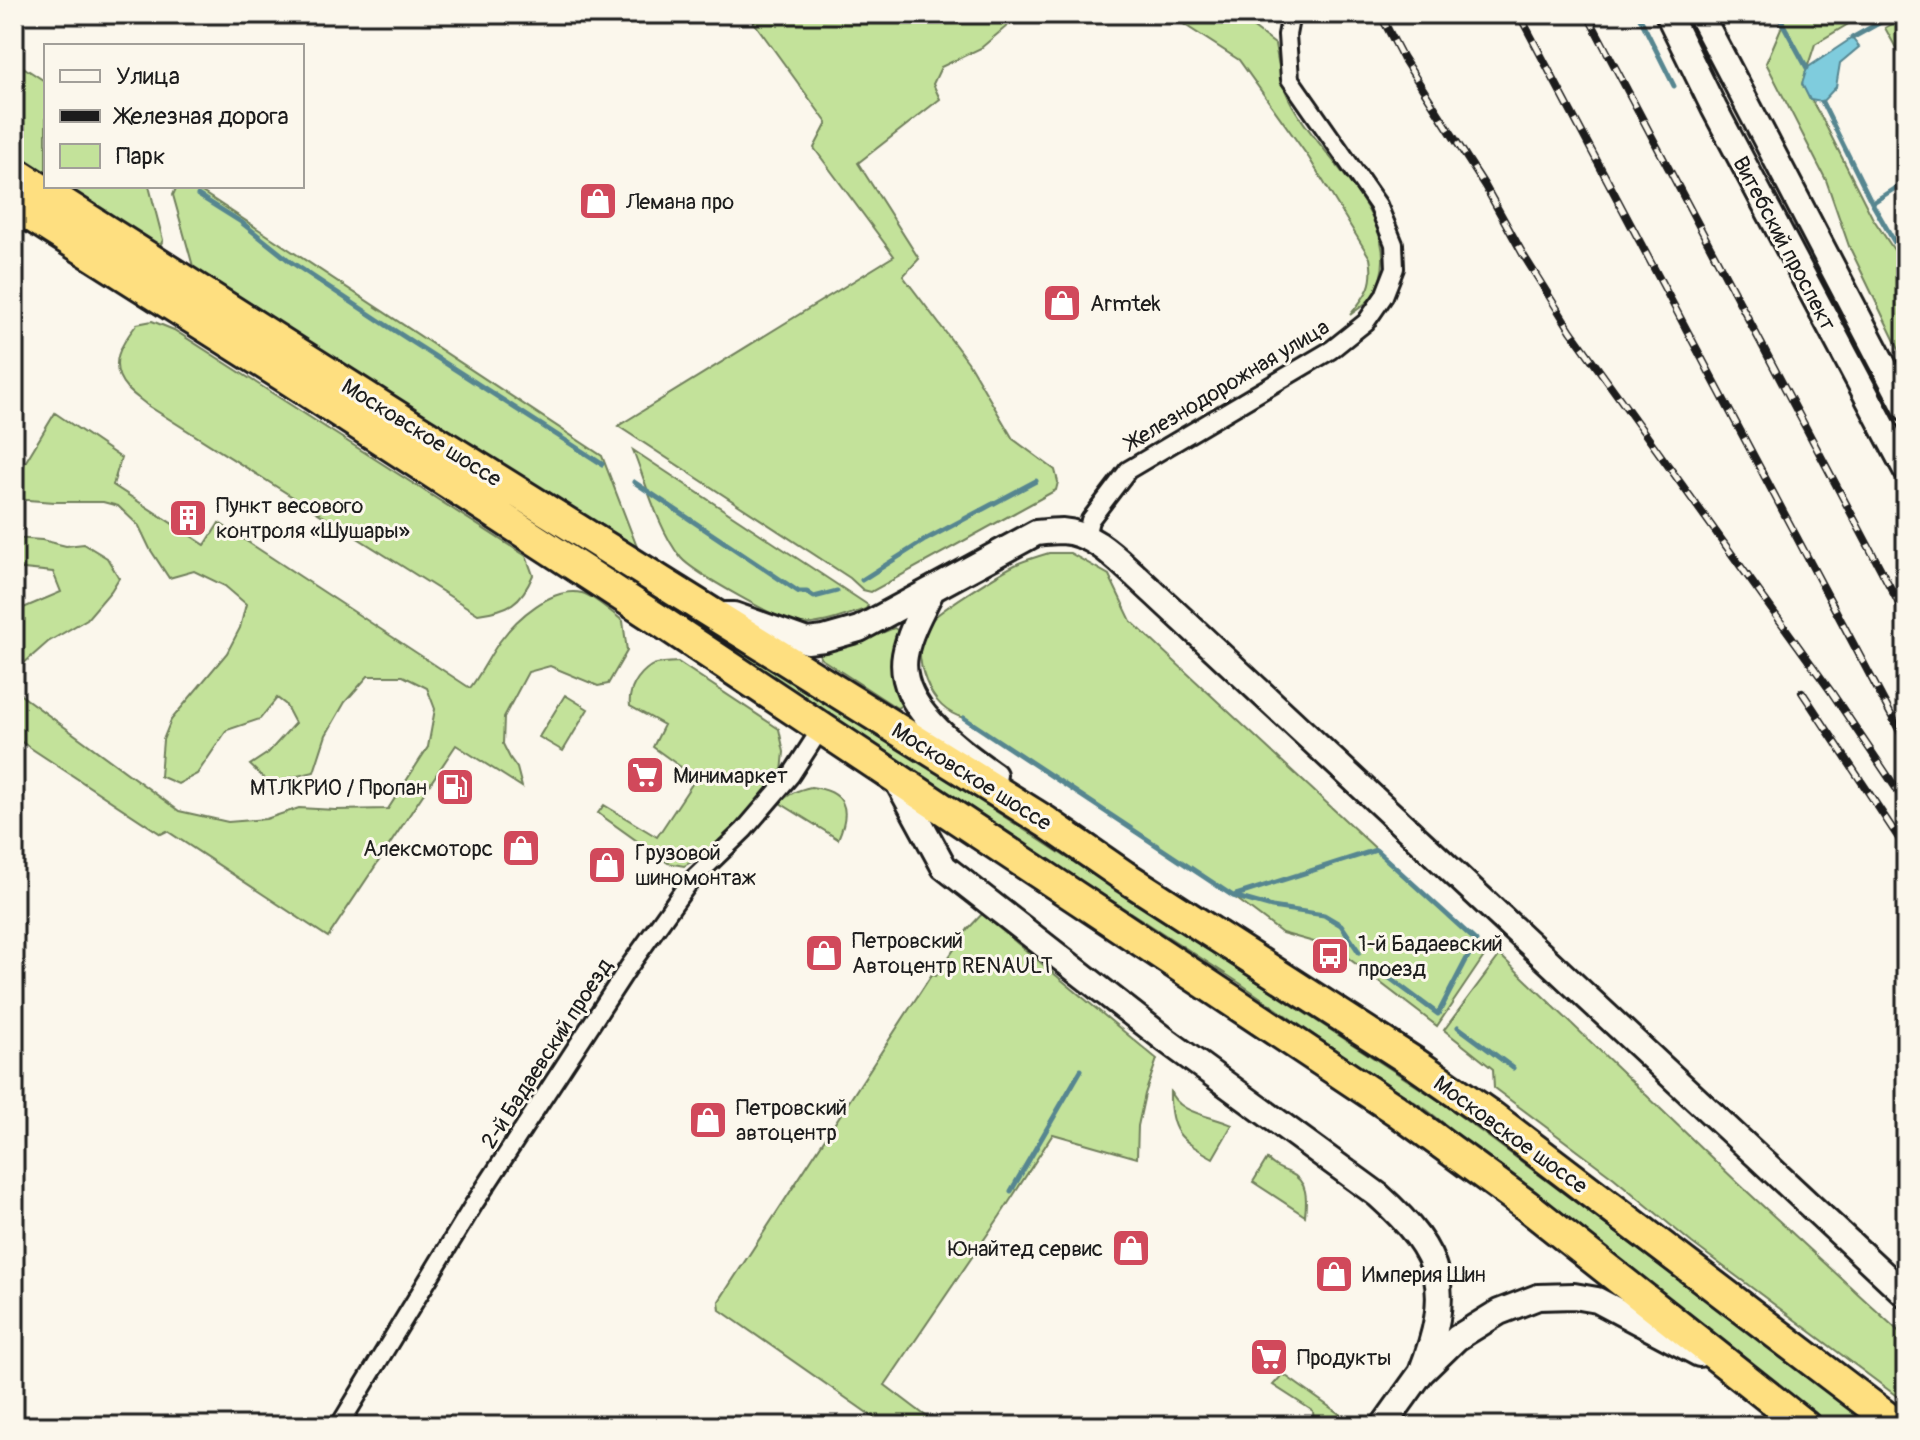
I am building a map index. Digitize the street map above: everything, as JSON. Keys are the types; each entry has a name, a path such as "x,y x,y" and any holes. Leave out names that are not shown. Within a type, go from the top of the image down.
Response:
{"highway":[{"name":"Московское шоссе","path":"14,172 410,425 1046,822 1124,876 1416,1064 1492,1117 1898,1426"},
{"name":"Московское шоссе","path":"14,205 292,381 822,727 1396,1110 1526,1205 1805,1426"}],"street":[{"name":"Железнодорожная улица","path":"1086,537 1090,520 1128,470 1331,350 1366,322 1384,296 1395,268 1394,244 1378,205 1290,79 1287,35 1291,14"},
{"name":"Витебский проспект","path":"1668,14 1714,108 1906,470"},
{"name":"Витебский проспект","path":"1700,14 1906,408"},
{"path":"715,615 734,615 807,641 824,639 859,629 1036,533 1064,531 1098,543 1906,1295"},
{"path":"931,592 904,658 908,686 919,708 944,736 1015,790 1046,822"},
{"name":"2-й Бадаевский проезд","path":"339,1426 474,1204 628,968 688,884 744,830 791,775 822,727"},
{"path":"895,777 944,867 1154,1031 1378,1195 1399,1214 1425,1248 1435,1268 1439,1287 1440,1309 1436,1331 1421,1373"},
{"path":"1383,1426 1421,1373 1457,1338 1499,1312 1538,1297 1587,1297 1597,1300 1747,1381"}],"green space":[{"path":"748,14 1007,14 1013,21 981,48 941,67 933,84 940,99 858,163 919,259 903,276 968,362 1013,439 1055,470 1058,482 1056,490 871,592 863,590 850,578 618,426 894,256 814,148 827,123"},
{"path":"1168,14 1209,14 1224,24 1229,14 1235,14 1275,44 1286,92 1316,139 1355,189 1371,215 1381,241 1383,268 1373,295 1350,315 1368,289 1370,258 1309,158 1239,60"},
{"path":"1787,14 1865,14 1815,44 1802,84 1872,217 1906,268 1906,364 1849,246 1826,180 1766,63"},
{"path":"1906,16 1906,66 1885,28"},
{"path":"14,61 44,81 44,183 14,162"},
{"path":"72,188 150,188 163,240 159,248 80,200"},
{"path":"176,188 196,188 602,456 637,547 633,551 196,277 173,195"},
{"path":"152,321 174,330 526,556 533,575 524,593 505,608 478,614 147,405 121,379 117,363 118,354 137,324"},
{"path":"55,413 121,458 113,485 205,545 219,523 470,688 515,623 536,606 559,594 571,592 587,595 623,621 627,651 608,684 598,686 550,666 528,672 504,717 503,744 517,768 522,787 456,745 328,937 167,831 161,834 14,737 14,690 179,811 228,822 266,819 299,808 388,809 428,747 435,709 427,688 403,676 368,676 345,702 326,735 314,772 269,783 250,765 268,753 295,723 285,704 277,698 260,719 227,730 197,774 178,784 160,776 163,740 171,720 227,653 240,628 246,604 225,586 194,571 169,578 139,526 118,506 103,502 14,499 14,481"},
{"path":"633,450 868,605 866,609 825,622 800,624 758,606 702,574 681,558 673,547"},
{"path":"14,538 66,546 84,544 107,558 119,578 87,619 48,642 14,672 14,612 61,592 53,572 14,568"},
{"path":"1049,553 1070,553 1109,575 1131,621 1487,952 1437,1026 1335,948 1282,933 1233,896 964,718 945,709 936,699 926,681 921,660 921,639 926,626 954,603 999,574"},
{"path":"894,628 901,632 905,703 897,708 820,658 819,652"},
{"path":"713,630 1441,1102 1873,1426 1829,1426 1427,1110 1241,984 707,638"},
{"path":"678,662 779,729 784,752 782,772 739,826 702,856 684,866 668,863 598,813 604,805 657,837 696,778 653,747 664,725 630,706 632,689 646,670 657,664"},
{"path":"565,695 588,709 563,751 539,737"},
{"path":"811,787 832,792 842,803 845,810 838,839 780,803 794,792"},
{"path":"982,914 1157,1059 1138,1126 1137,1158 1053,1134 885,1385 939,1426 886,1426 720,1310 719,1301 932,974 936,976"},
{"path":"1500,955 1739,1184 1906,1338 1906,1403 1692,1243 1614,1178 1494,1088 1493,1069 1444,1030"},
{"path":"1170,1090 1187,1109 1232,1125 1213,1158 1178,1133 1172,1116"},
{"path":"1267,1159 1300,1181 1306,1197 1305,1216 1253,1182"},
{"path":"1283,1374 1345,1418 1348,1426 1314,1426 1313,1411 1273,1385"}],"water":[{"path":"1852,38 1859,47 1840,63 1836,87 1822,102 1810,100 1802,84 1807,68"}],"waterway":[{"path":"1638,14 1674,86"},
{"path":"1852,38 1895,14"},
{"path":"1778,15 1807,68"},
{"path":"1822,102 1872,203 1906,262"},
{"path":"1872,203 1906,181"},
{"path":"198,195 241,222 291,262 602,464"},
{"path":"862,580 925,540 1036,481"},
{"path":"634,482 799,592 807,592 814,597 837,591"},
{"path":"964,718 1233,896 1272,907 1324,915 1341,925 1359,952"},
{"path":"1236,895 1376,850 1476,941 1438,1014 1379,970"},
{"path":"1458,1027 1513,1068"},
{"path":"1011,1191 1081,1070"}],"railway":[{"path":"1380,14 1403,58 1485,186 1571,331 1832,693 1906,803"},
{"path":"1519,14 1906,743"},
{"path":"1587,14 1906,617"},
{"path":"1802,692 1906,849"}],"place":[{"name":"Лемана про","path":"598,201"},
{"name":"Armtek","path":"1062,303"},
{"name":"Пункт весового контроля «Шушары»","path":"188,518"},
{"name":"Минимаркет","path":"645,775"},
{"name":"МТЛКРИО / Пропан","path":"455,787"},
{"name":"Алексмоторс","path":"521,848"},
{"name":"Грузовой шиномонтаж","path":"607,865"},
{"name":"Петровский Автоцентр RENAULT","path":"824,953"},
{"name":"1-й Бадаевский проезд","path":"1330,956"},
{"name":"Петровский автоцентр","path":"708,1120"},
{"name":"Юнайтед сервис","path":"1131,1248"},
{"name":"Империя Шин","path":"1334,1274"},
{"name":"Продукты","path":"1269,1357"}]}
